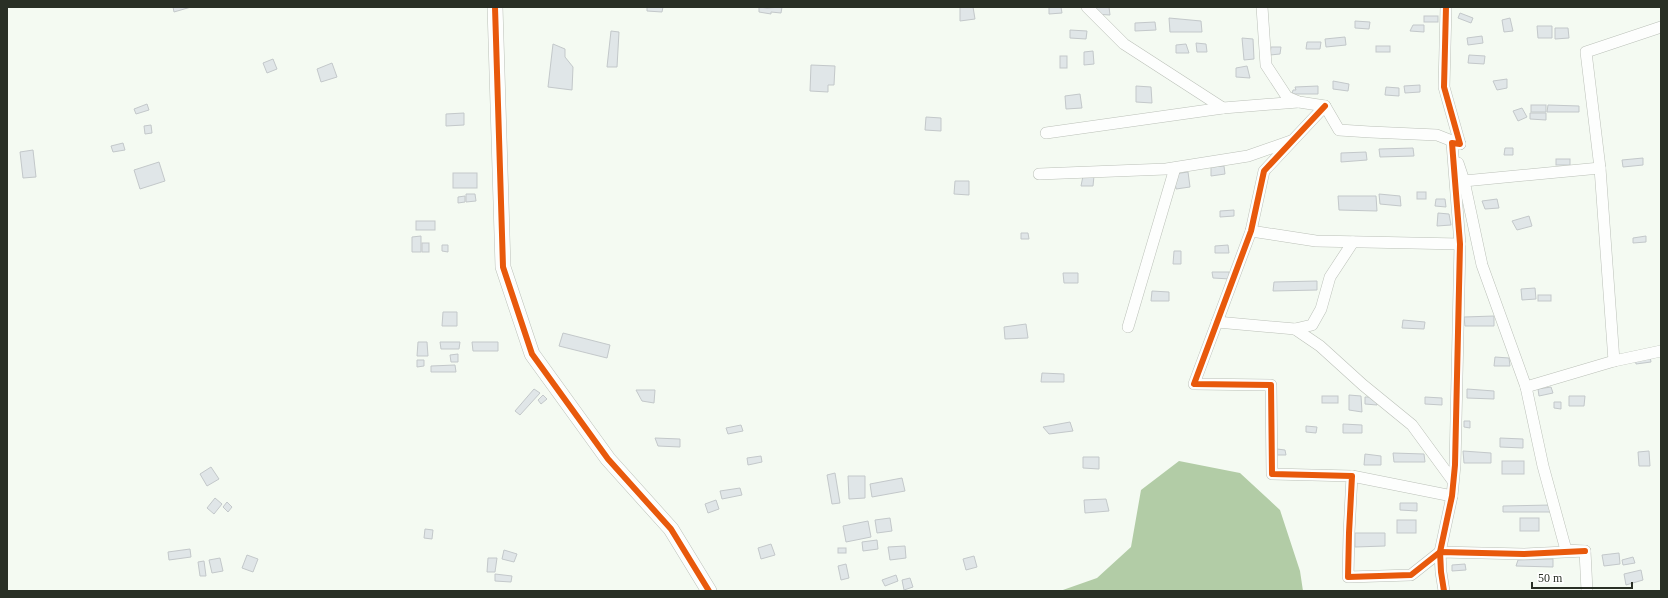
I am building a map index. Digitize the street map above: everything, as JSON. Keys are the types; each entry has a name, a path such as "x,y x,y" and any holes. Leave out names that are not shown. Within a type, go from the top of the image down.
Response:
{"street":[{"path":"495,7 503,267 532,354 608,459 671,529 709,591"},
{"path":"1087,7 1124,44 1223,108"},
{"path":"1262,7 1266,65 1287,97 1298,102"},
{"path":"1446,7 1444,87 1482,265 1526,387 1543,466 1566,550 1585,551"},
{"path":"1614,361 1600,168 1586,52 1661,27"},
{"path":"1046,133 1223,108 1298,102 1324,106 1340,130 1437,135 1456,143"},
{"path":"1324,106 1264,171 1251,231 1194,384 1271,385 1272,474 1352,476 1452,496"},
{"path":"1039,174 1175,168 1248,156 1292,140"},
{"path":"1444,591 1440,552 1452,496 1455,466 1460,244 1456,143"},
{"path":"1128,327 1175,168"},
{"path":"1464,181 1600,168"},
{"path":"1251,231 1316,241 1460,244"},
{"path":"1217,322 1295,329 1312,325 1321,309 1330,277 1353,242"},
{"path":"1295,329 1320,346 1363,385 1412,425 1454,481"},
{"path":"1526,387 1614,361 1661,351"},
{"path":"1352,476 1348,578 1411,575 1440,552 1524,554 1585,551"},
{"path":"1585,551 1587,591"}],"shaded area":[{"path":"1179,461 1240,473 1280,510 1300,571 1303,591 1060,591 1097,578 1131,547 1141,490"}],"building":[{"path":"173,7 191,7 174,12"},
{"path":"647,7 663,7 662,12 647,11"},
{"path":"759,7 782,7 781,13 771,12 771,14 759,12"},
{"path":"960,7 973,7 975,19 960,21"},
{"path":"1049,7 1061,7 1062,13 1049,14"},
{"path":"1094,7 1109,7 1110,15 1093,14"},
{"path":"1460,13 1473,18 1471,23 1458,18"},
{"path":"1424,16 1438,16 1438,22 1424,22"},
{"path":"1169,18 1201,21 1202,32 1170,32"},
{"path":"1510,18 1513,31 1504,32 1502,20"},
{"path":"1355,21 1370,22 1369,29 1355,28"},
{"path":"1155,22 1156,30 1135,31 1135,23"},
{"path":"1413,25 1424,25 1424,32 1410,31"},
{"path":"1537,26 1552,26 1552,38 1538,38"},
{"path":"1555,28 1568,28 1569,38 1555,39"},
{"path":"1070,30 1087,31 1086,39 1070,38"},
{"path":"611,31 619,32 617,67 607,67"},
{"path":"1482,36 1483,43 1468,45 1467,38"},
{"path":"1345,37 1346,45 1326,47 1325,39"},
{"path":"1242,38 1253,39 1254,59 1244,60"},
{"path":"1307,42 1321,42 1320,49 1306,49"},
{"path":"1196,43 1206,44 1207,52 1197,52"},
{"path":"553,44 565,49 565,57 573,67 572,90 548,87"},
{"path":"1186,44 1189,53 1176,53 1176,45"},
{"path":"1376,46 1390,46 1390,52 1376,52"},
{"path":"1271,47 1281,47 1280,54 1270,55"},
{"path":"1093,51 1094,64 1084,65 1084,52"},
{"path":"1469,55 1485,56 1484,64 1468,63"},
{"path":"1060,56 1067,56 1067,68 1060,68"},
{"path":"273,59 277,69 267,73 263,63"},
{"path":"332,63 337,77 321,82 317,69"},
{"path":"811,65 835,66 834,85 828,85 828,92 810,91"},
{"path":"1247,66 1250,78 1236,77 1236,68"},
{"path":"1507,79 1507,88 1497,90 1493,81"},
{"path":"1333,81 1349,84 1348,91 1333,89"},
{"path":"1420,85 1420,92 1405,93 1404,86"},
{"path":"1136,86 1151,87 1152,103 1136,102"},
{"path":"1318,86 1318,94 1292,94 1293,90 1296,90 1295,87"},
{"path":"1386,87 1399,88 1399,96 1385,95"},
{"path":"1080,94 1082,108 1066,109 1065,96"},
{"path":"147,104 149,110 136,114 134,109"},
{"path":"1531,105 1546,105 1546,112 1531,112"},
{"path":"1548,105 1579,106 1579,112 1547,112"},
{"path":"1522,108 1527,117 1518,121 1513,111"},
{"path":"464,113 464,125 446,126 446,114"},
{"path":"1530,113 1546,113 1546,120 1530,119"},
{"path":"926,117 941,118 941,131 925,130"},
{"path":"151,125 152,133 145,134 144,126"},
{"path":"123,143 125,150 113,152 111,146"},
{"path":"1413,148 1414,156 1380,157 1379,149"},
{"path":"1505,148 1513,148 1513,155 1504,155"},
{"path":"33,150 36,177 23,178 20,152"},
{"path":"1366,152 1367,160 1341,162 1341,153"},
{"path":"1643,158 1643,165 1623,167 1622,160"},
{"path":"1556,159 1570,159 1570,165 1556,165"},
{"path":"159,162 165,181 140,189 134,170"},
{"path":"1224,166 1225,174 1211,176 1211,167"},
{"path":"1188,172 1190,187 1176,189 1174,174"},
{"path":"453,173 477,173 477,188 453,188"},
{"path":"1083,176 1094,176 1093,186 1081,186"},
{"path":"955,181 969,181 969,195 954,194"},
{"path":"1417,192 1426,192 1426,199 1417,199"},
{"path":"466,194 475,194 476,201 466,202"},
{"path":"1379,194 1400,196 1401,206 1380,204"},
{"path":"465,196 465,202 458,203 458,197"},
{"path":"1338,196 1376,196 1377,211 1339,210"},
{"path":"1436,199 1445,199 1446,207 1435,206"},
{"path":"1497,199 1499,208 1485,209 1482,201"},
{"path":"1234,210 1234,216 1220,217 1220,211"},
{"path":"1438,213 1449,214 1451,225 1437,226"},
{"path":"1529,216 1532,226 1517,230 1512,221"},
{"path":"416,221 435,221 435,230 416,230"},
{"path":"1021,233 1028,233 1029,239 1021,239"},
{"path":"421,236 421,252 412,252 412,237"},
{"path":"1646,236 1646,242 1633,243 1633,238"},
{"path":"422,243 429,243 429,252 422,252"},
{"path":"442,245 448,245 448,252 442,251"},
{"path":"1228,245 1229,253 1215,253 1215,246"},
{"path":"1174,251 1181,251 1181,264 1173,264"},
{"path":"1212,272 1229,272 1230,279 1213,278"},
{"path":"1063,273 1078,273 1078,283 1064,283"},
{"path":"1317,281 1317,290 1273,291 1274,282"},
{"path":"1535,288 1536,299 1522,300 1521,289"},
{"path":"1152,291 1169,292 1169,301 1151,301"},
{"path":"1538,295 1551,295 1551,301 1538,301"},
{"path":"443,312 457,312 457,326 442,326"},
{"path":"1494,316 1494,326 1465,326 1464,317"},
{"path":"1403,320 1425,322 1424,329 1402,328"},
{"path":"1026,324 1028,338 1005,339 1004,327"},
{"path":"563,333 610,345 607,358 559,346"},
{"path":"418,342 427,342 428,356 417,356"},
{"path":"440,342 460,342 459,349 441,349"},
{"path":"472,342 498,342 498,351 473,351"},
{"path":"458,354 458,362 451,362 450,355"},
{"path":"1650,356 1651,362 1636,364 1635,358"},
{"path":"1495,357 1509,358 1510,366 1494,366"},
{"path":"417,360 424,360 424,366 417,367"},
{"path":"455,365 456,372 431,372 431,366"},
{"path":"1042,373 1064,374 1064,382 1041,382"},
{"path":"1551,387 1553,393 1539,396 1538,389"},
{"path":"534,389 540,393 520,415 515,411"},
{"path":"1467,389 1494,391 1494,399 1467,398"},
{"path":"636,390 655,390 654,403 642,401"},
{"path":"543,395 547,399 541,404 538,400"},
{"path":"1349,395 1361,396 1362,412 1349,410"},
{"path":"1322,396 1338,396 1338,403 1322,403"},
{"path":"1569,396 1585,396 1584,406 1569,406"},
{"path":"1365,397 1377,397 1377,405 1365,404"},
{"path":"1425,397 1442,398 1442,405 1425,404"},
{"path":"1554,402 1561,402 1561,409 1554,408"},
{"path":"1464,421 1470,421 1470,428 1464,427"},
{"path":"1070,422 1073,431 1049,434 1043,427"},
{"path":"1343,424 1362,425 1362,433 1343,433"},
{"path":"741,425 743,431 728,434 726,428"},
{"path":"1306,426 1317,427 1316,433 1306,432"},
{"path":"655,438 680,439 680,447 658,446"},
{"path":"1500,438 1523,439 1523,448 1500,447"},
{"path":"1277,449 1285,450 1286,455 1277,455"},
{"path":"1463,451 1491,453 1491,463 1464,463"},
{"path":"1649,451 1650,466 1639,466 1638,452"},
{"path":"1393,453 1424,454 1425,462 1394,462"},
{"path":"1365,454 1381,456 1381,465 1364,465"},
{"path":"761,456 762,462 748,465 747,458"},
{"path":"1083,457 1099,457 1099,469 1083,468"},
{"path":"1502,461 1524,461 1524,474 1502,474"},
{"path":"211,467 219,479 207,486 200,474"},
{"path":"835,473 840,503 832,504 827,475"},
{"path":"848,476 865,476 865,498 849,499"},
{"path":"902,478 905,491 872,497 870,484"},
{"path":"740,488 742,495 722,499 720,491"},
{"path":"215,498 222,504 214,514 207,508"},
{"path":"1106,499 1109,511 1085,513 1084,500"},
{"path":"716,500 719,509 708,513 705,504"},
{"path":"227,502 232,507 228,512 223,507"},
{"path":"1400,503 1417,503 1417,511 1400,510"},
{"path":"1551,505 1551,512 1503,512 1503,506"},
{"path":"890,518 892,531 877,533 875,520"},
{"path":"1520,518 1539,518 1539,531 1520,531"},
{"path":"1397,520 1416,520 1416,533 1397,533"},
{"path":"868,521 871,537 846,542 843,526"},
{"path":"425,529 433,530 432,539 424,538"},
{"path":"1355,533 1385,533 1385,546 1355,547"},
{"path":"877,540 878,549 863,551 862,542"},
{"path":"771,544 775,555 761,559 758,548"},
{"path":"905,546 906,558 890,560 888,547"},
{"path":"838,548 846,548 846,553 838,553"},
{"path":"190,549 191,557 169,560 168,552"},
{"path":"504,550 517,554 514,562 502,559"},
{"path":"1619,553 1620,564 1604,566 1602,555"},
{"path":"247,555 258,559 253,572 242,568"},
{"path":"974,556 977,567 966,570 963,559"},
{"path":"1633,557 1635,563 1623,565 1622,560"},
{"path":"220,558 223,571 212,573 209,560"},
{"path":"488,558 497,558 495,572 487,572"},
{"path":"1553,559 1553,567 1516,566 1518,560"},
{"path":"204,561 206,576 200,576 198,562"},
{"path":"846,564 849,578 841,580 838,566"},
{"path":"1465,564 1466,570 1452,571 1452,565"},
{"path":"1641,570 1643,580 1626,585 1624,574"},
{"path":"495,574 512,576 511,582 495,581"},
{"path":"896,575 898,581 885,586 882,580"},
{"path":"910,578 913,587 904,590 902,580"}],"cycle path":[{"path":"495,7 503,267 532,354 608,459 671,529 709,591"},
{"path":"1444,591 1440,552 1452,496 1455,465 1460,244 1452,143 1460,144 1444,87 1446,7"},
{"path":"1325,106 1264,171 1251,231 1194,384 1271,385 1272,474 1352,476 1348,577 1411,575 1440,552 1524,554 1585,551"}]}
